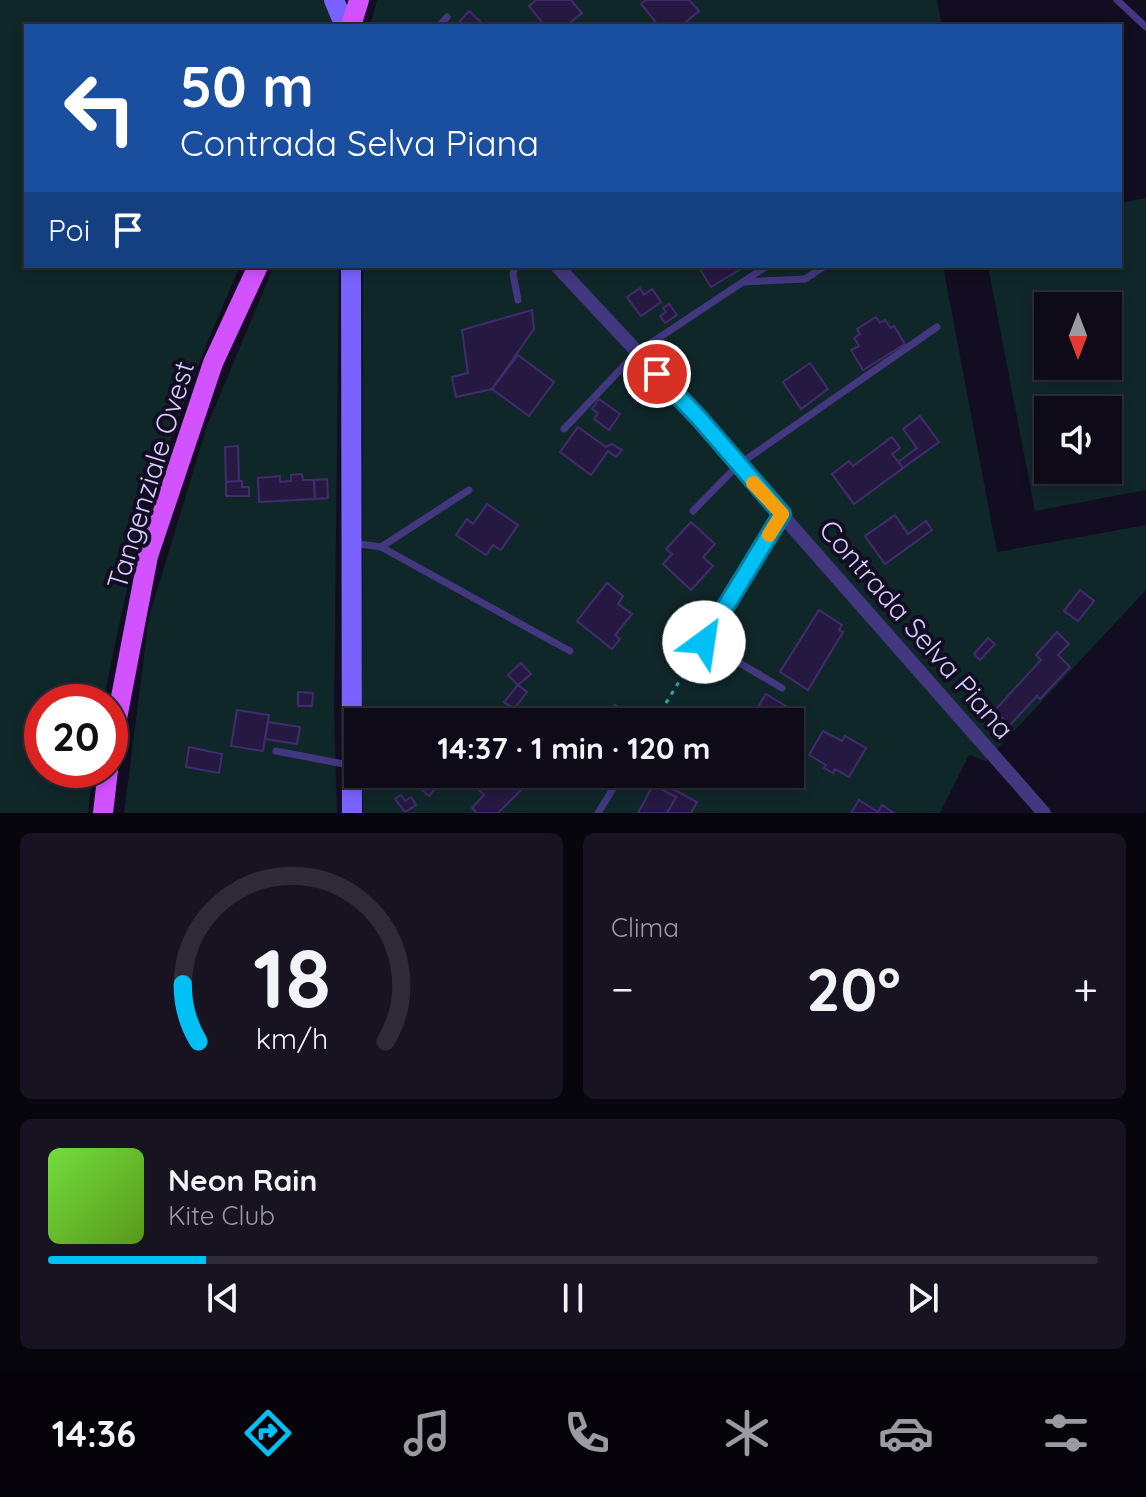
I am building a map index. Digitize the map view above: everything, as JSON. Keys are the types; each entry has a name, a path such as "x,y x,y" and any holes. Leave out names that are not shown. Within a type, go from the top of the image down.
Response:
{"main road":[{"path":"334,0 347,24"},
{"path":"349,24 359,0"},
{"name":"Tangenziale Ovest","path":"124,684 148,556 213,363 257,268"},
{"path":"351,268 351,708"},
{"path":"103,813 106,788"},
{"path":"351,788 352,813"}],"street":[{"name":"Contrada Selva Piana","path":"559,268 699,418 1044,813"}],"lane":[{"path":"1117,0 1146,27"},
{"path":"441,24 447,17"},
{"path":"514,268 518,300"},
{"path":"564,429 636,353 764,268"},
{"path":"742,282 805,279 822,268"},
{"path":"693,511 738,465 937,327"},
{"path":"381,547 469,490"},
{"path":"782,514 704,642 782,688"},
{"path":"351,542 381,547 570,651"},
{"path":"276,751 344,764"},
{"path":"598,813 613,788"}],"path":[{"path":"663,708 704,642"}],"green space":[{"path":"0,0 323,0 334,24 24,24 24,268 239,268 166,453 128,586 107,684 24,684 24,788 91,788 88,813 0,813"},
{"path":"377,0 937,0 942,24 371,24"},
{"path":"1146,198 1146,490 1035,511 988,268 1122,268 1122,203"},
{"path":"273,268 339,268 334,710 337,813 124,813 149,617 207,426"},
{"path":"363,268 943,268 997,552 1146,525 1146,590 986,761 969,755 940,813 363,813 362,788 804,788 804,708 362,708"}],"building":[{"path":"536,0 571,0 582,13 568,24 543,24 529,6"},
{"path":"646,0 689,0 699,11 683,24 657,24 641,4"},
{"path":"469,11 483,24 458,24"},
{"path":"699,268 743,268 711,287"},
{"path":"640,288 644,295 652,289 661,302 641,316 627,297"},
{"path":"669,304 677,315 665,323 660,316"},
{"path":"532,310 534,329 492,389 456,397 452,377 468,373 462,330"},
{"path":"876,317 880,323 885,320 891,328 894,326 905,344 863,370 851,350 859,346 854,338 860,334 857,329"},
{"path":"518,355 554,382 529,416 492,389"},
{"path":"810,363 828,389 801,409 783,382"},
{"path":"599,399 620,414 609,430 594,419 598,413 592,409"},
{"path":"920,416 939,442 903,468 898,462 917,448 903,429"},
{"path":"578,427 606,447 612,444 622,450 616,457 608,451 591,475 560,452"},
{"path":"892,437 900,448 892,454 903,468 854,504 832,474 849,461 853,466"},
{"path":"238,446 239,481 226,482 225,447"},
{"path":"302,474 303,480 314,480 315,499 259,502 258,478 280,476 280,482 291,481 291,475"},
{"path":"327,479 328,498 315,499 314,480"},
{"path":"242,481 242,487 249,487 249,496 226,496 226,482"},
{"path":"487,504 518,525 501,550 493,545 486,555 456,535 467,519 473,524"},
{"path":"895,515 908,534 926,521 932,530 885,564 865,536"},
{"path":"691,522 715,544 703,557 713,566 691,590 663,564 672,554 666,549"},
{"path":"607,583 623,596 618,604 632,614 615,635 620,639 612,649 577,621"},
{"path":"1080,590 1094,601 1078,621 1064,611"},
{"path":"819,610 842,625 839,630 843,632 808,690 780,672"},
{"path":"1057,632 1069,644 1058,655 1070,667 1010,725 994,711 1041,660 1036,655"},
{"path":"988,638 995,644 980,660 974,654"},
{"path":"521,663 531,674 518,685 508,675"},
{"path":"518,685 527,692 515,708 504,702"},
{"path":"298,692 313,693 312,706 298,706"},
{"path":"766,694 789,708 758,708"},
{"path":"237,710 269,715 263,751 231,746"},
{"path":"268,722 300,727 297,744 265,739"},
{"path":"823,731 842,741 845,736 866,748 849,777 835,769 833,773 809,755"},
{"path":"189,747 222,754 219,773 186,767"},
{"path":"420,788 436,788 429,796"},
{"path":"523,788 498,813 477,813 472,808 484,795 479,790"},
{"path":"651,788 659,788 676,797 667,813 638,813"},
{"path":"659,788 671,788 697,802 691,813 667,813 676,797"},
{"path":"401,795 405,801 411,797 416,805 405,812 395,799"},
{"path":"859,800 878,812 882,805 894,813 851,813"}],"slow traffic":[{"path":"753,483 782,514 769,535"}],"route":[{"path":"657,374 782,514 704,642"}]}
